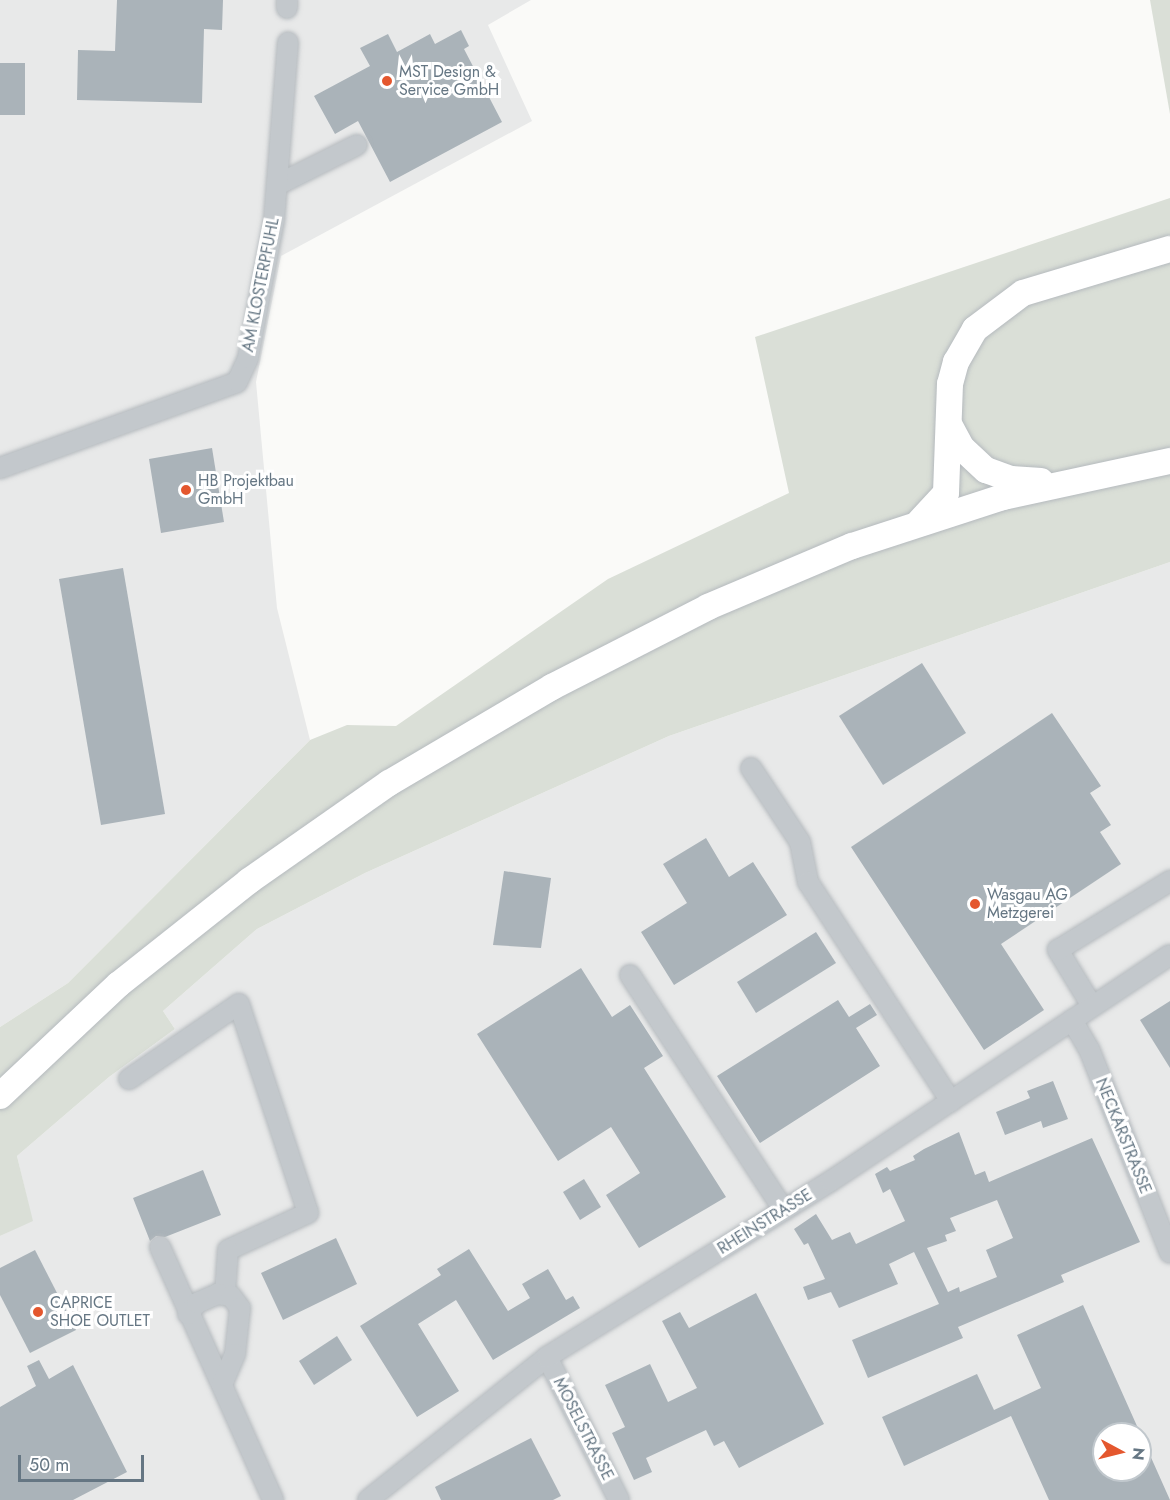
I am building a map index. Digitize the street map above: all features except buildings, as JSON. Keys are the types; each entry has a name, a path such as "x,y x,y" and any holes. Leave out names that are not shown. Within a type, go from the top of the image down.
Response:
{"main road":[{"path":"917,523 946,493 946,418 956,362 975,329 1002,305 1052,282 1167,252"},
{"path":"946,418 961,447 998,476 1032,481 1088,477"},
{"path":"0,1096 119,984 177,937 389,783 552,687 687,617 777,575 917,523 1003,497 1170,461"}],"street":[{"name":"AM KLOSTERPFUHL","path":"0,468 237,382 248,358 279,184 288,43"},
{"path":"279,184 357,145"},
{"path":"751,768 800,842 808,882 951,1101"},
{"path":"1092,1006 1058,951 1170,881"},
{"name":"RHEINSTRASSE","path":"368,1500 547,1357 784,1210 1170,956"},
{"path":"630,975 784,1210"},
{"path":"129,1079 239,1004 308,1213 228,1250 225,1293"},
{"name":"NECKARSTRASSE","path":"1072,1020 1089,1049 1170,1253"},
{"path":"160,1247 184,1306 222,1384 273,1500"},
{"path":"184,1306 225,1293 236,1301 241,1317 235,1354 222,1384"},
{"name":"MOSELSTRASSE","path":"547,1357 619,1500"}],"shaded area":[{"path":"0,0 531,0 488,25 532,121 281,256 256,382 277,608 310,740 68,983 0,1027"},
{"path":"1150,0 1170,0 1170,114"},
{"path":"1170,198 1170,562 669,736 365,873 257,929 163,1011 175,1029 109,1077 17,1156 33,1221 0,1236 0,1027 68,983 310,740 347,725 396,726 608,579 789,493 755,337"},
{"path":"1170,562 1170,1500 0,1500 0,1236 32,1220 17,1156 109,1077 175,1029 163,1011 257,929 365,873 669,736"}],"place":[{"name":"MST Design & Service GmbH","path":"387,81"},
{"name":"HB Projektbau GmbH","path":"186,490"},
{"name":"Wasgau AG Metzgerei","path":"975,904"},
{"name":"CAPRICE SHOE OUTLET","path":"38,1312"}]}
